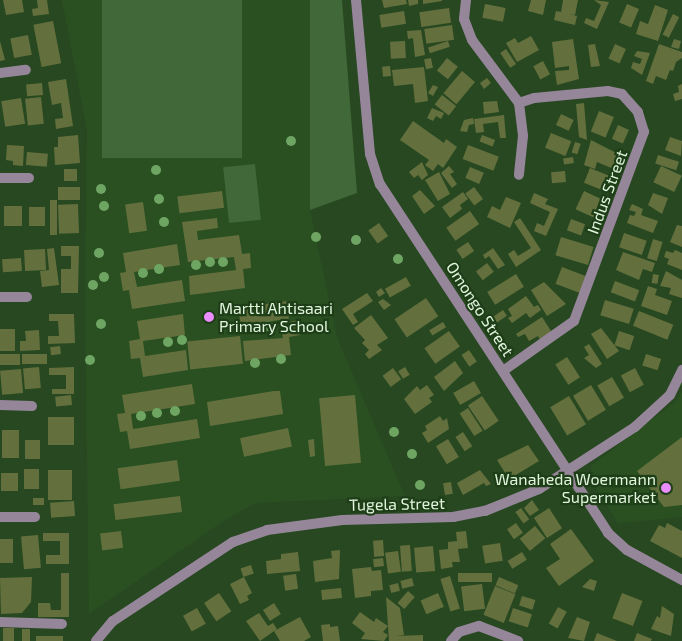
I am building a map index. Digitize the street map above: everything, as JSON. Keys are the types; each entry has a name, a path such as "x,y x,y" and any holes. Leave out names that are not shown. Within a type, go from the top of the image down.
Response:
{"street":[{"name":"Omongo Street","path":"356,0 370,154 380,184 608,533 627,550 682,580"},
{"path":"466,0 464,19 472,40 519,103 523,136 519,175"},
{"path":"0,73 26,70"},
{"name":"Indus Street","path":"503,371 574,321 644,132 638,112 622,94 608,91 534,98 519,103"},
{"path":"0,178 29,178"},
{"path":"0,297 27,297"},
{"name":"Tugela Street","path":"96,641 113,621 232,542 267,530 342,520 453,517 497,506 569,471 635,427 670,395 682,372"},
{"path":"0,405 32,406"},
{"path":"0,517 35,517"},
{"path":"0,622 62,624"},
{"path":"451,641 459,632 479,626 518,641"}],"shaded area":[{"name":"Martti Ahtisaari Primary School","path":"62,0 310,0 310,210 337,337 405,496 255,503 222,522 89,614 85,298 87,130"},
{"path":"102,0 242,0 242,158 102,158"},
{"path":"310,0 342,0 357,193 310,210"},
{"path":"255,164 261,220 229,223 223,167"},
{"path":"682,392 682,517 618,523 592,481 591,466 675,402"}],"building":[{"path":"3,0 22,0 24,12 6,15"},
{"path":"37,0 47,0 49,14 33,16 32,9 38,8"},
{"path":"382,0 406,0 407,4 384,8"},
{"path":"408,0 418,0 418,4 409,6"},
{"path":"423,0 442,0 442,1 423,4"},
{"path":"531,0 546,0 543,15 528,11"},
{"path":"563,0 578,0 575,15 569,14 577,16 575,25 554,20 556,11 561,12"},
{"path":"594,0 609,2 597,29 584,23 586,18 594,21 601,5"},
{"path":"485,4 506,8 503,22 482,18"},
{"path":"627,4 639,9 631,27 619,22"},
{"path":"655,5 668,10 658,41 636,34 640,21 648,24"},
{"path":"449,8 451,23 421,27 419,12"},
{"path":"404,11 406,24 381,28 379,15"},
{"path":"673,14 679,17 669,38 663,34"},
{"path":"53,21 61,63 42,67 33,25"},
{"path":"452,25 454,40 426,44 424,29"},
{"path":"421,30 425,55 415,57 413,38 408,39 407,31"},
{"path":"28,35 32,55 14,58 10,38"},
{"path":"531,36 539,50 517,62 506,43 515,38 518,43"},
{"path":"573,39 579,79 557,85 555,71 569,70 569,66 555,68 552,42"},
{"path":"674,39 681,41 679,49 671,47"},
{"path":"0,41 5,60 0,61"},
{"path":"405,41 406,58 391,59 390,42"},
{"path":"448,41 450,47 430,53 428,47"},
{"path":"595,44 600,66 591,67 588,45"},
{"path":"615,44 626,49 619,63 608,59"},
{"path":"659,44 682,52 682,58 676,62 673,71 670,70 666,80 656,76 653,84 646,81"},
{"path":"506,49 516,64 510,68 500,53"},
{"path":"637,51 650,53 642,75 631,68 633,62 640,64 642,59 634,56"},
{"path":"431,58 433,68 426,69 424,59"},
{"path":"447,58 458,67 448,79 437,70"},
{"path":"543,61 550,74 540,79 533,66"},
{"path":"390,66 391,76 383,77 382,67"},
{"path":"424,67 428,101 415,103 413,84 394,86 392,70"},
{"path":"462,71 475,82 456,104 443,93"},
{"path":"487,78 491,83 484,89 480,83"},
{"path":"66,79 73,126 56,129 55,119 63,118 61,103 52,105 48,82"},
{"path":"42,83 43,95 27,96 26,84"},
{"path":"682,84 682,99 675,101 673,94 679,92 678,86"},
{"path":"433,85 438,87 433,96 428,93"},
{"path":"442,95 456,106 449,116 435,104"},
{"path":"41,97 44,124 28,126 25,99"},
{"path":"21,98 25,124 5,127 1,101"},
{"path":"497,101 499,112 484,114 483,102"},
{"path":"584,103 587,140 579,137 576,104"},
{"path":"432,108 444,113 441,119 436,116 433,121 427,118"},
{"path":"599,111 614,117 606,137 591,131"},
{"path":"561,114 574,120 569,131 556,125"},
{"path":"504,115 506,138 500,138 498,122 483,124 484,132 476,133 474,119"},
{"path":"473,118 474,124 469,125 467,132 460,131 464,120"},
{"path":"413,121 444,143 446,139 457,147 443,168 438,164 433,171 425,165 429,160 400,140"},
{"path":"618,125 629,130 623,144 612,139"},
{"path":"551,133 571,141 565,156 545,148"},
{"path":"78,135 80,163 55,165 54,147 58,147 58,137"},
{"path":"482,135 495,140 493,147 479,142"},
{"path":"670,137 682,141 681,156 665,150"},
{"path":"591,140 622,156 616,170 597,162 595,169 584,165"},
{"path":"575,142 581,144 577,154 572,152"},
{"path":"7,145 24,146 23,166 13,165 13,161 6,160"},
{"path":"468,145 499,157 493,171 463,159"},
{"path":"27,152 48,154 47,167 26,165"},
{"path":"658,155 679,162 676,170 655,164"},
{"path":"573,157 574,163 564,164 563,159"},
{"path":"422,162 428,175 422,180 418,175 414,178 409,172"},
{"path":"449,166 454,172 450,174 457,184 452,188 441,173"},
{"path":"661,166 682,176 674,192 653,182"},
{"path":"470,167 484,173 479,184 465,178"},
{"path":"590,168 610,176 604,191 584,183"},
{"path":"64,169 77,169 77,181 64,181"},
{"path":"565,171 566,182 552,183 551,172"},
{"path":"439,172 450,194 438,201 425,180"},
{"path":"58,187 80,187 80,200 58,200"},
{"path":"474,187 483,199 474,206 465,194"},
{"path":"420,190 435,206 424,214 412,196"},
{"path":"222,191 224,208 179,213 177,196"},
{"path":"584,191 605,201 596,219 576,209"},
{"path":"463,192 468,199 460,205 462,209 450,218 442,207"},
{"path":"534,193 548,199 545,204 558,209 546,236 534,231 537,223 544,226 550,212 530,203"},
{"path":"653,193 668,198 662,214 648,205"},
{"path":"506,197 521,203 510,228 487,217 492,206 500,210"},
{"path":"50,200 57,200 57,235 50,235"},
{"path":"143,202 147,231 129,233 125,205"},
{"path":"78,204 79,233 59,234 58,205"},
{"path":"632,204 643,209 641,215 658,221 653,233 627,223 630,215 634,216 636,212 629,210"},
{"path":"4,206 22,206 22,226 4,226"},
{"path":"29,207 45,207 45,226 29,226"},
{"path":"470,211 479,224 455,241 446,228"},
{"path":"217,218 218,228 197,231 198,240 239,235 242,254 250,253 251,268 243,269 245,288 190,295 189,276 236,270 234,257 188,262 182,222"},
{"path":"520,218 541,250 516,267 508,254 514,250 518,256 531,248 514,222"},
{"path":"571,219 585,224 581,235 567,230"},
{"path":"379,223 388,236 378,244 368,230"},
{"path":"677,225 682,226 682,247 670,242"},
{"path":"624,233 647,241 642,255 619,247"},
{"path":"561,237 594,247 588,265 555,255"},
{"path":"653,239 663,242 657,261 647,258"},
{"path":"468,242 474,251 463,259 456,250"},
{"path":"177,244 180,265 134,272 137,287 182,280 185,301 132,309 129,290 123,291 120,273 126,272 123,253"},
{"path":"61,246 79,246 78,293 61,293 61,269 71,269 71,256 61,256"},
{"path":"54,248 59,285 42,287 40,271 49,270 47,249"},
{"path":"493,248 505,265 498,269 489,256 485,259 483,255"},
{"path":"45,249 46,270 25,271 24,250"},
{"path":"675,250 682,253 682,270 667,264 669,259 664,257 666,251 673,253"},
{"path":"623,252 655,263 652,272 643,269 639,280 616,270"},
{"path":"21,258 22,271 3,272 2,259"},
{"path":"487,263 494,272 483,280 476,272"},
{"path":"562,267 588,277 582,294 556,284"},
{"path":"666,271 682,280 682,298 669,294 671,288 660,286"},
{"path":"516,274 524,287 495,305 487,292"},
{"path":"653,274 659,275 658,284 652,283"},
{"path":"406,277 411,286 390,297 385,289"},
{"path":"615,281 639,290 635,302 611,292"},
{"path":"544,282 566,304 547,316 531,290"},
{"path":"648,286 657,289 655,295 672,301 667,315 641,306"},
{"path":"381,288 385,293 379,297 376,292"},
{"path":"367,293 373,301 353,314 358,322 353,325 342,309"},
{"path":"526,296 534,307 538,305 541,310 530,318 526,313 512,323 508,318 512,316 508,309"},
{"path":"426,298 438,316 407,337 394,319"},
{"path":"383,299 391,305 384,310 378,302"},
{"path":"605,300 634,309 629,324 600,315"},
{"path":"287,301 289,322 298,320 300,335 289,337 291,355 245,361 243,341 283,338 279,320 241,326 238,308"},
{"path":"503,310 507,316 494,324 491,318"},
{"path":"639,311 673,325 667,340 633,326"},
{"path":"49,314 74,314 75,343 48,344 48,336 59,336 58,321 49,321"},
{"path":"183,314 185,335 143,341 145,356 186,350 188,370 143,377 140,358 131,359 129,341 140,339 137,321"},
{"path":"371,315 388,338 377,345 382,350 369,359 365,354 369,350 362,343 365,340 354,328"},
{"path":"542,317 551,331 547,336 540,340 538,336 529,341 525,334 518,337 516,334"},
{"path":"443,322 446,327 432,335 429,330"},
{"path":"601,328 619,351 607,359 591,334"},
{"path":"0,329 15,329 15,351 0,351"},
{"path":"39,330 40,350 20,351 20,341 26,341 25,331"},
{"path":"449,331 460,347 435,364 424,348"},
{"path":"619,331 634,336 630,350 614,345"},
{"path":"240,336 243,364 190,369 187,342"},
{"path":"589,344 602,364 596,368 584,358 589,355 584,347"},
{"path":"60,346 61,354 51,355 50,347"},
{"path":"469,350 477,362 469,367 462,355"},
{"path":"0,354 20,354 20,365 0,365"},
{"path":"22,354 47,354 47,364 22,364"},
{"path":"646,354 661,359 658,370 642,365"},
{"path":"567,357 580,377 568,385 555,365"},
{"path":"455,361 463,373 444,391 434,377"},
{"path":"39,367 41,388 25,389 23,368"},
{"path":"74,367 74,394 52,394 52,389 66,389 66,375 49,375 49,368"},
{"path":"405,367 410,375 403,379 398,371"},
{"path":"393,368 401,379 391,387 382,376"},
{"path":"635,368 644,385 630,392 621,376"},
{"path":"21,369 23,393 2,395 0,371"},
{"path":"612,377 624,398 609,406 597,386"},
{"path":"474,381 481,393 460,405 453,393"},
{"path":"192,384 195,404 131,414 133,429 197,419 200,438 130,449 127,431 120,432 117,414 125,413 122,395"},
{"path":"427,385 434,395 429,398 432,402 415,414 404,399 417,386 420,390"},
{"path":"591,385 606,410 588,421 573,396"},
{"path":"280,391 283,414 210,426 207,402"},
{"path":"71,395 72,405 56,407 55,397"},
{"path":"355,395 361,463 325,466 319,398"},
{"path":"482,396 499,421 485,430 468,406"},
{"path":"569,396 586,424 567,436 550,407"},
{"path":"468,408 483,431 474,436 460,413"},
{"path":"440,416 443,421 447,418 449,429 428,443 422,433 427,430 425,426"},
{"path":"48,417 74,417 74,445 48,445"},
{"path":"288,428 292,447 244,457 240,438"},
{"path":"2,430 19,430 19,458 2,458"},
{"path":"463,432 472,446 465,451 455,437"},
{"name":"Wanaheda Woermann Supermarket","path":"682,437 682,505 664,507 637,471"},
{"path":"314,439 315,456 310,457 308,440"},
{"path":"448,439 459,457 447,464 436,446"},
{"path":"25,440 40,440 40,459 25,459"},
{"path":"528,445 539,461 509,479 497,460"},
{"path":"177,460 180,481 121,489 118,468"},
{"path":"24,469 39,469 39,489 24,489"},
{"path":"48,470 72,470 72,500 48,500"},
{"path":"480,470 491,484 486,486 484,483 463,495 457,483"},
{"path":"1,473 18,473 18,491 1,491"},
{"path":"451,482 453,494 445,495 443,483"},
{"path":"180,496 182,512 115,520 113,504"},
{"path":"33,498 44,498 44,505 33,505"},
{"path":"532,500 539,510 530,516 524,508"},
{"path":"74,501 75,516 51,518 50,503"},
{"path":"521,508 529,519 524,523 515,512"},
{"path":"549,508 562,528 547,538 534,518"},
{"path":"516,523 523,533 514,539 507,529"},
{"path":"667,523 682,531 682,558 650,541 659,525 665,528"},
{"path":"535,526 545,538 530,551 520,539"},
{"path":"571,529 594,561 559,586 546,568 560,559 550,544"},
{"path":"121,531 123,548 102,550 100,534"},
{"path":"466,531 468,548 458,549 460,562 452,562 453,567 441,569 439,550 448,549 448,542 457,541 456,532"},
{"path":"43,533 69,533 69,564 46,564 46,555 60,555 60,541 43,541"},
{"path":"38,535 41,568 24,569 21,536"},
{"path":"0,539 13,539 13,563 0,563"},
{"path":"383,540 384,556 374,557 373,541"},
{"path":"500,543 503,561 485,564 482,546"},
{"path":"410,545 412,571 402,572 400,546"},
{"path":"433,546 435,571 416,573 414,548"},
{"path":"340,550 339,579 315,582 313,561 332,558 331,551"},
{"path":"398,551 401,572 388,574 385,553"},
{"path":"298,552 300,571 267,574 266,561 281,559 281,554"},
{"path":"522,552 527,560 512,569 508,561"},
{"path":"383,558 384,566 374,567 373,559"},
{"path":"251,565 254,574 243,577 241,568"},
{"path":"371,567 372,571 381,570 383,590 371,591 371,596 355,598 352,569"},
{"path":"61,573 69,573 69,617 38,617 38,603 50,603 51,610 61,610"},
{"path":"458,573 492,573 492,582 458,582"},
{"path":"296,574 298,589 285,591 283,576"},
{"path":"450,576 460,609 450,611 440,579"},
{"path":"32,577 31,602 22,613 1,614 0,578"},
{"path":"244,577 252,593 247,596 249,600 240,604 230,584"},
{"path":"499,577 518,585 515,593 495,585"},
{"path":"412,578 414,586 402,589 400,581"},
{"path":"590,579 597,581 594,591 582,587"},
{"path":"398,583 400,591 391,593 389,585"},
{"path":"482,584 485,609 464,611 461,587"},
{"path":"495,586 515,594 504,623 483,615"},
{"path":"341,588 342,598 322,600 321,590"},
{"path":"408,591 415,597 404,609 398,603"},
{"path":"219,593 231,611 216,621 204,603"},
{"path":"438,593 444,607 426,614 421,600"},
{"path":"622,593 643,601 633,626 612,618"},
{"path":"522,596 535,600 532,610 519,606"},
{"path":"386,597 400,608 404,635 396,636 423,635 423,641 389,641"},
{"path":"274,603 281,614 270,621 263,610"},
{"path":"662,606 674,614 671,636 651,629 657,616 660,618"},
{"path":"558,607 567,612 558,628 549,624"},
{"path":"197,608 206,624 192,632 183,616"},
{"path":"513,608 532,614 528,627 509,621"},
{"path":"360,612 374,622 376,618 388,626 383,632 388,635 384,641 361,639 365,633 352,623"},
{"path":"259,613 268,626 273,623 277,629 260,641 246,621"},
{"path":"300,617 311,637 304,641 280,641 274,631"},
{"path":"577,617 590,622 584,641 568,638"},
{"path":"330,624 330,627 338,626 340,641 323,641 321,625"},
{"path":"3,628 14,628 14,641 3,641"},
{"path":"22,629 30,629 30,641 22,641"},
{"path":"597,633 617,641 594,641"},
{"path":"637,633 652,639 651,641 634,641"},
{"path":"36,636 63,636 63,641 36,641"}],"place":[{"name":"Martti Ahtisaari Primary School","path":"209,317"},
{"name":"Wanaheda Woermann Supermarket","path":"666,488"}]}
